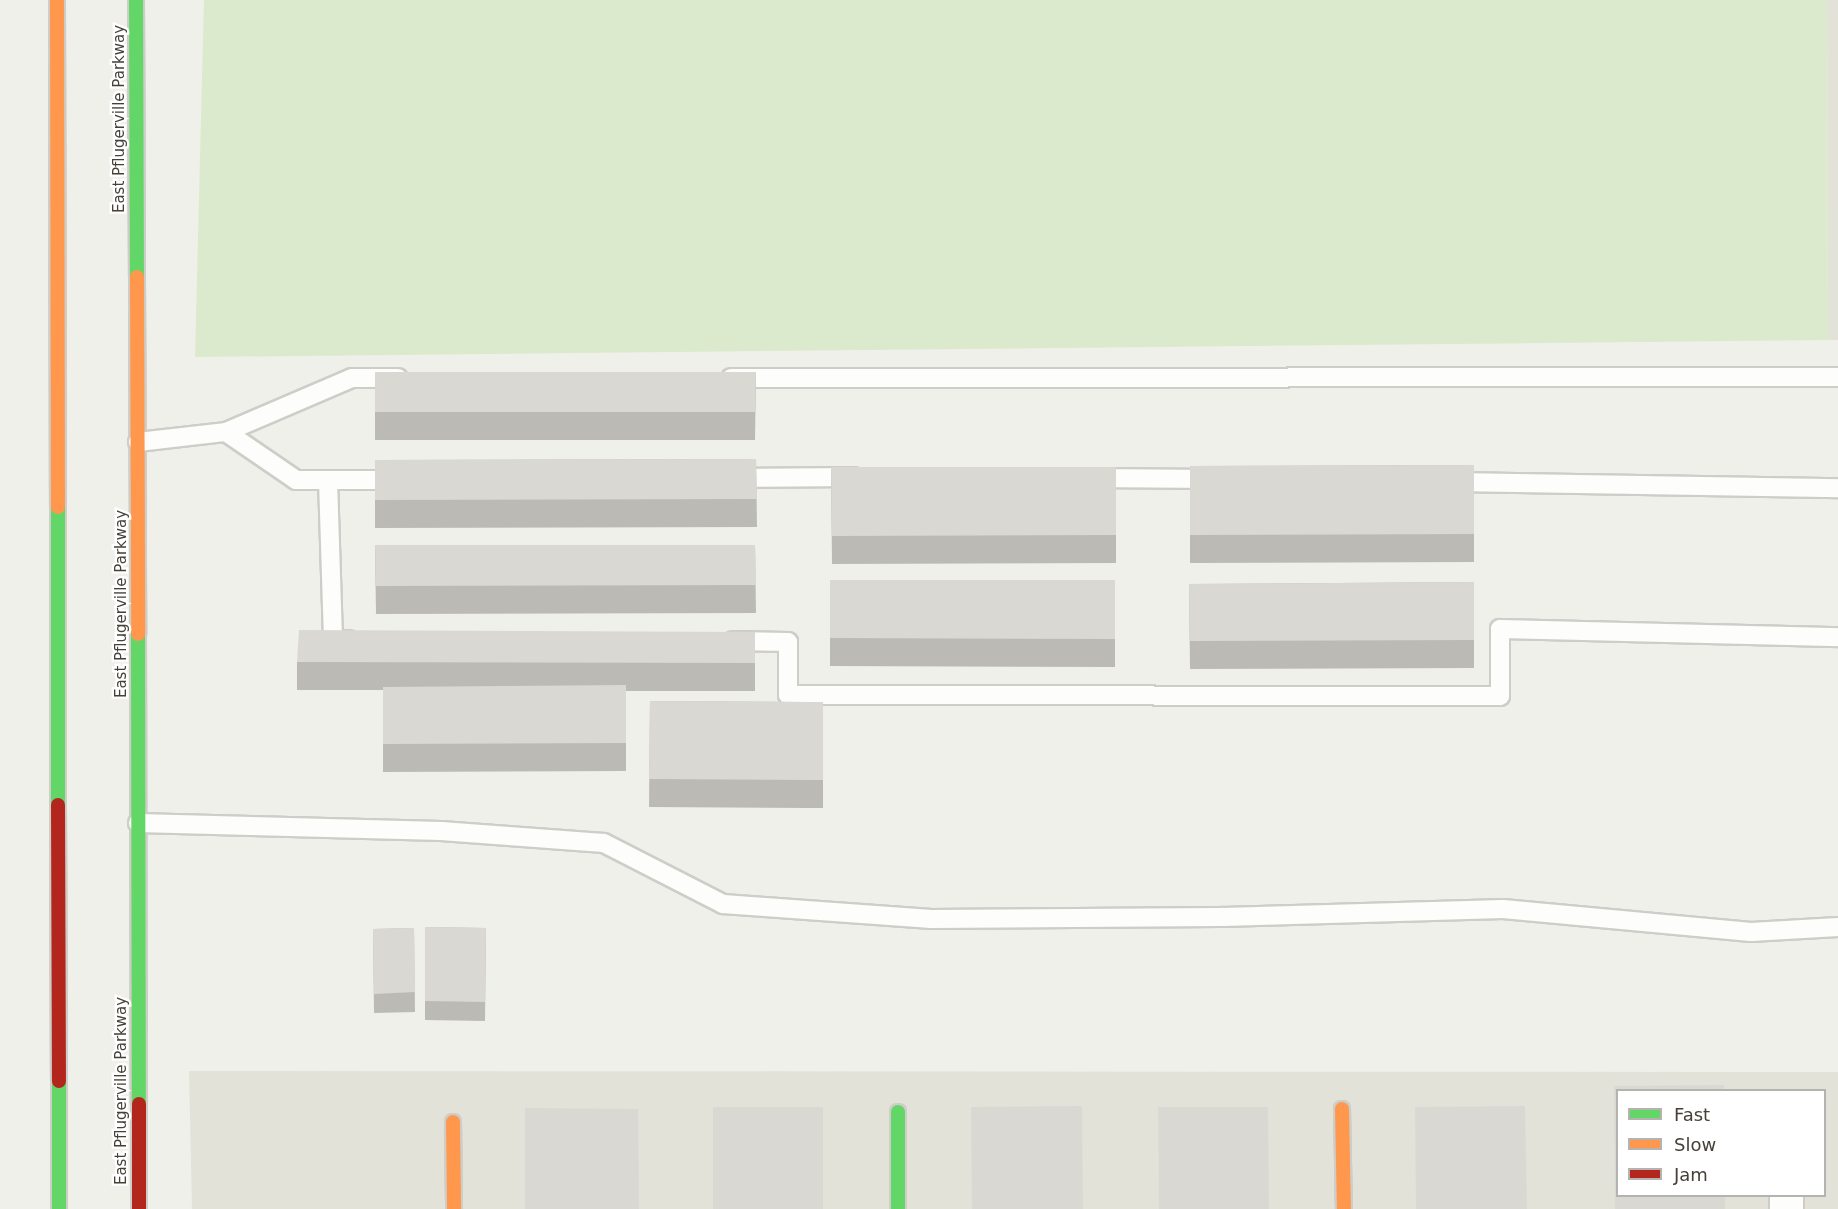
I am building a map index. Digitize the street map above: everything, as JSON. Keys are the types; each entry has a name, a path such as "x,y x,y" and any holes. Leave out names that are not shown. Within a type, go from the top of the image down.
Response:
{"main road":[{"path":"57,0 59,1209"},
{"name":"East Pflugerville Parkway","path":"136,0 139,1209"},
{"path":"1342,1109 1344,1209"},
{"path":"898,1112 898,1209"},
{"path":"453,1122 454,1209"}],"lane":[{"path":"711,378 1838,377"},
{"path":"138,442 226,432 352,378 412,378"},
{"path":"226,432 296,480 411,480"},
{"path":"710,478 876,477"},
{"path":"1068,477 1235,480"},
{"path":"328,480 333,640 369,640"},
{"path":"1427,482 1838,488"},
{"path":"717,641 788,642 788,695 1500,696 1500,629 1838,637"},
{"path":"138,823 441,831 604,843 723,904 931,919 1220,917 1503,909 1751,932 1838,927"}],"shaded area":[{"path":"1827,0 1838,0 1838,340 1828,340"},
{"path":"189,1071 1838,1072 1838,1209 192,1209"}],"green space":[{"path":"204,0 1827,0 1828,340 195,357"}],"building":[{"path":"375,372 756,372 755,412 375,412"},
{"path":"756,459 757,499 375,500 375,460"},
{"path":"1474,465 1474,534 1190,535 1190,466"},
{"path":"831,467 1116,467 1116,535 832,536"},
{"path":"375,545 755,545 756,585 376,586"},
{"path":"830,580 1115,580 1115,639 830,638"},
{"path":"1474,582 1474,640 1190,641 1189,584"},
{"path":"299,630 755,632 755,663 297,662"},
{"path":"626,685 626,743 383,744 383,687"},
{"path":"650,701 823,702 823,780 649,779"},
{"path":"425,927 486,928 485,1002 425,1001"},
{"path":"414,928 415,992 374,994 373,929"},
{"path":"1724,1085 1724,1089 1616,1089 1616,1197 1725,1197 1725,1209 1615,1209 1614,1086"},
{"path":"1082,1106 1083,1209 972,1209 971,1107"},
{"path":"1525,1106 1527,1209 1416,1209 1415,1107"},
{"path":"713,1107 823,1107 823,1209 713,1209"},
{"path":"1158,1107 1268,1107 1269,1209 1159,1209"},
{"path":"525,1108 638,1109 639,1209 525,1209"}],"traffic: fast":[{"path":"136,0 137,277"},
{"path":"58,507 58,805"},
{"path":"138,634 139,1104"},
{"path":"59,1081 59,1209"},
{"path":"898,1112 898,1209"}],"traffic: slow":[{"path":"57,0 58,507"},
{"path":"137,277 138,634"},
{"path":"1342,1109 1344,1209"},
{"path":"453,1122 454,1209"}],"traffic: jam":[{"path":"58,805 59,1081"},
{"path":"139,1104 139,1209"}]}
